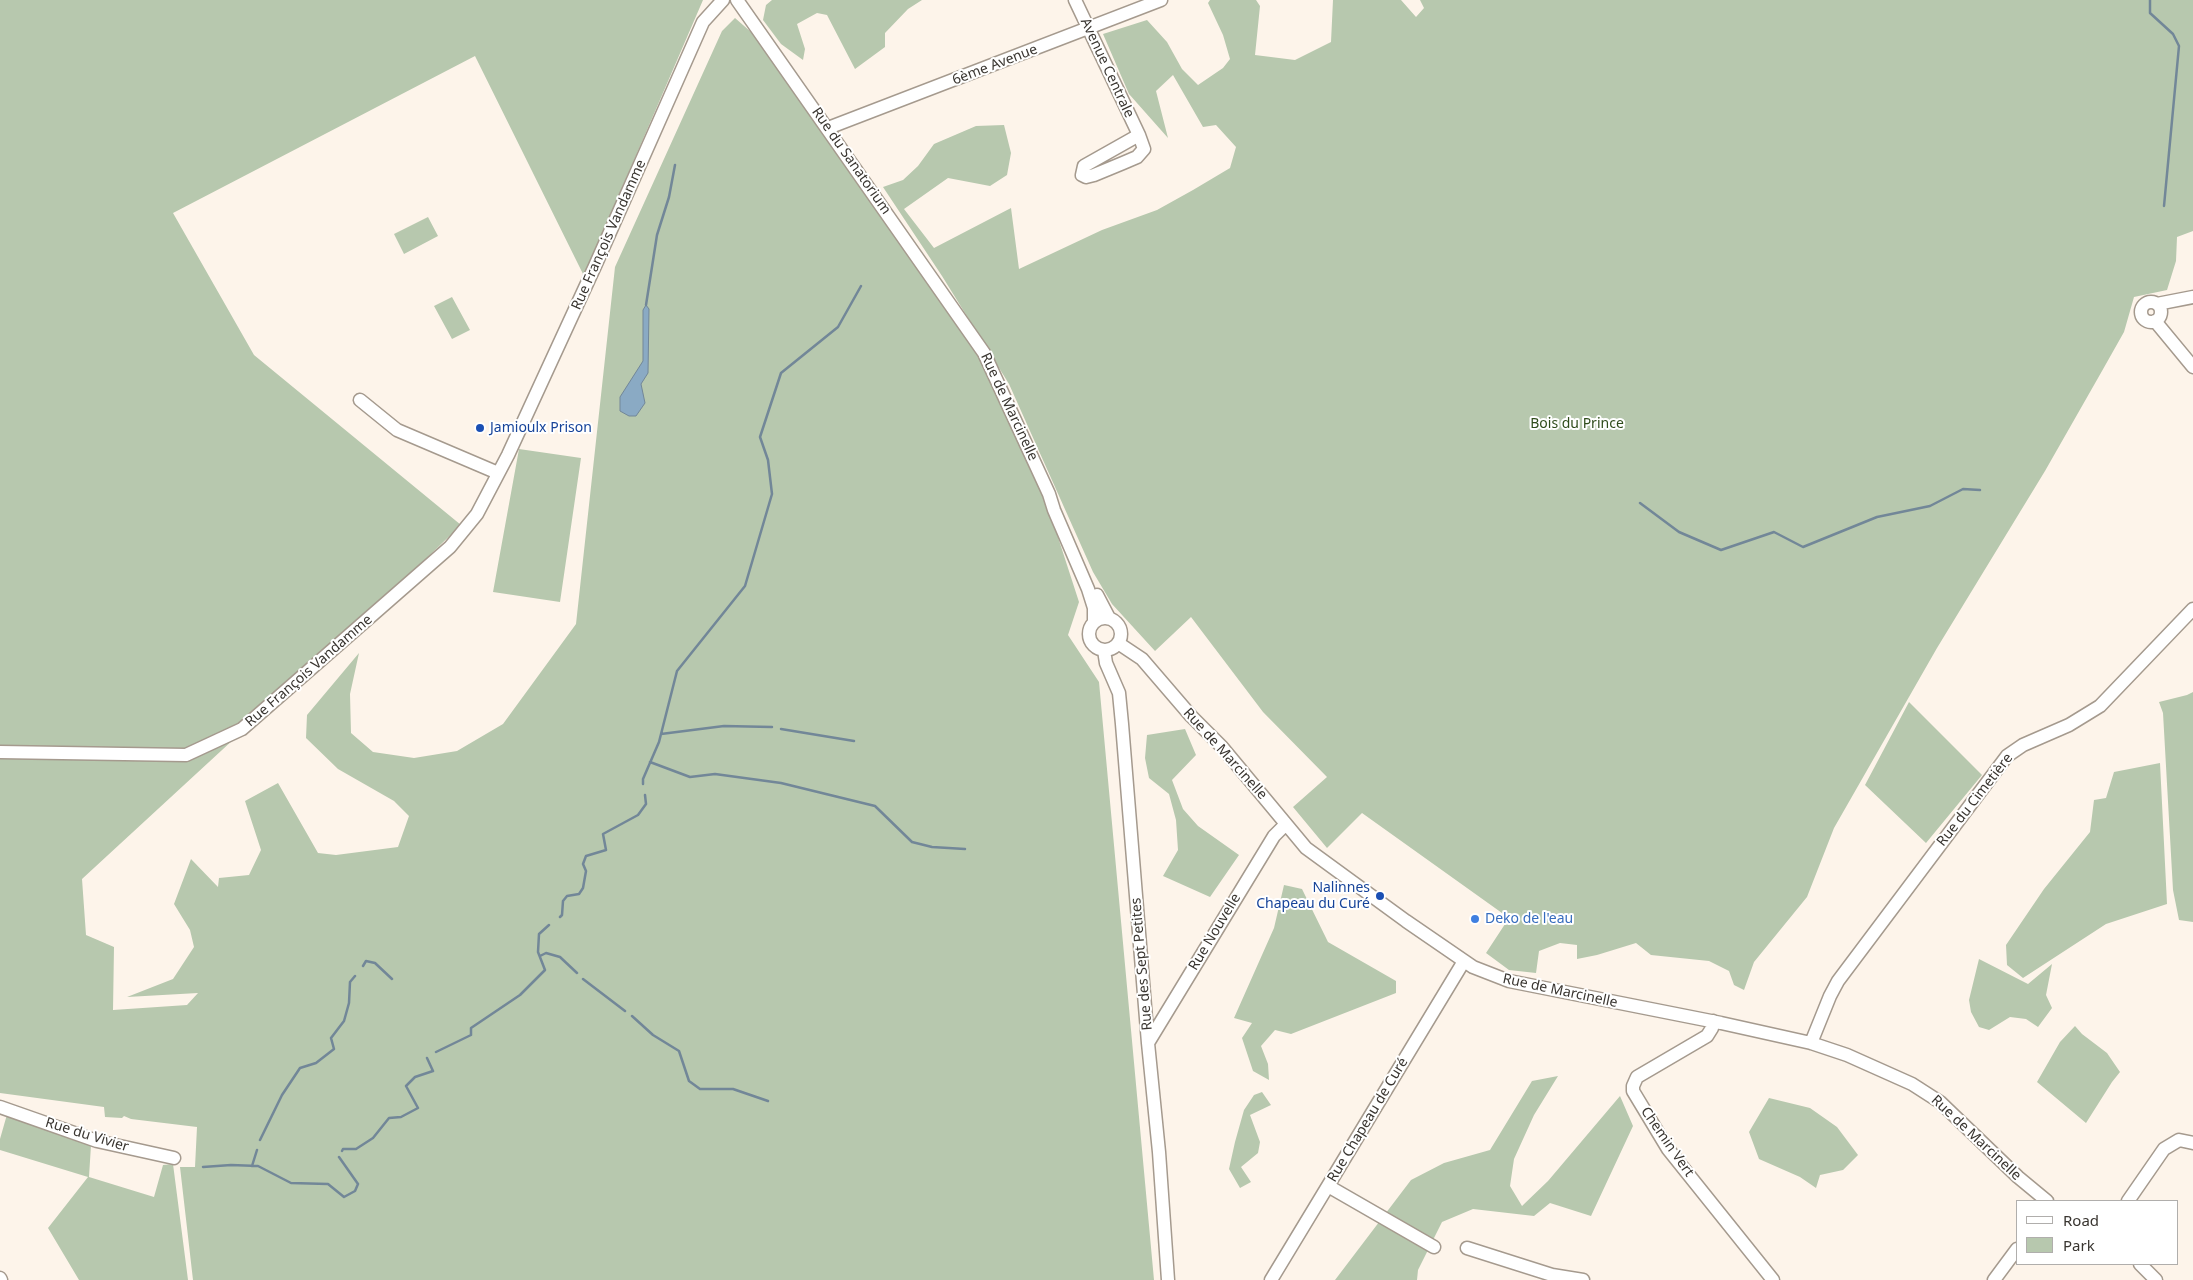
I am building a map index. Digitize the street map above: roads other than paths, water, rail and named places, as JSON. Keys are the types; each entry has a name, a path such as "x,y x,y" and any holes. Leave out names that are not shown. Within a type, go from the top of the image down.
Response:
{"street":[{"name":"Rue François Vandamme","path":"0,752 186,755 242,728 450,547 476,514 498,472 542,382 703,22 723,0"},
{"name":"Rue du Sanatorium","path":"736,0 965,322"},
{"name":"Avenue Centrale","path":"1075,0 1139,135"},
{"name":"6ème Avenue","path":"828,128 1161,0"},
{"path":"2193,297 2156,303 2161,314 2155,322 2193,367"},
{"name":"Rue de Marcinelle","path":"965,322 989,361 1049,494 1094,608 1094,621 1089,630 1089,640 1096,648 1104,650"},
{"path":"360,400 397,430 498,472"},
{"name":"Rue de Marcinelle","path":"1049,494 1059,508 1100,605 1108,618 1113,620 1120,628 1118,643 1142,660 1190,715 1216,740 1312,853 1464,961 1487,974 1509,982 1714,1022 1811,1044 1856,1059 1930,1095 1947,1108 2020,1180 2046,1200"},
{"name":"Rue du Cimetière","path":"1811,1044 1838,981 2007,756 2023,745 2069,725 2100,706 2193,609"},
{"path":"1094,621 1108,618"},
{"path":"1104,650 1114,647 1118,643"},
{"name":"Rue des Sept Petites","path":"1104,650 1106,663 1116,684 1122,724 1148,1043 1159,1152 1168,1280"},
{"name":"Rue Nouvelle","path":"1148,1043 1274,836 1286,824"},
{"name":"Rue Chapeau de Curé","path":"1271,1280 1464,961"},
{"name":"Chemin Vert","path":"1714,1022 1707,1036 1637,1077 1633,1091 1668,1149 1773,1280"},
{"name":"Rue du Vivier","path":"0,1107 97,1141 174,1158"},
{"path":"2129,1200 2164,1149 2180,1140 2193,1143"},
{"path":"1328,1186 1434,1247"},
{"path":"1467,1248 1552,1275 1582,1280"},
{"path":"1994,1280 2016,1250"},
{"path":"2141,1265 2156,1280"}],"water":[{"path":"646,305 649,309 648,373 641,384 645,403 636,416 629,416 620,411 620,397 643,361 643,310"}],"waterway":[{"path":"2150,0 2150,13 2173,34 2179,46 2164,206"},
{"path":"646,305 657,235 669,197 675,165"},
{"path":"643,784 643,779 659,742 677,671 745,586 772,494 768,460 760,437 781,373 838,327 861,286"},
{"path":"1640,503 1679,532 1721,550 1774,532 1803,547 1877,517 1930,506 1963,489 1980,490"},
{"path":"661,734 724,726 772,727"},
{"path":"781,729 854,741"},
{"path":"650,762 690,777 715,774 781,783 875,806 912,842 932,847 965,849"},
{"path":"560,917 562,915 563,901 567,896 579,894 583,888 586,871 583,864 586,856 606,850 603,834 638,815 646,804 645,795"},
{"path":"436,1052 471,1035 471,1028 520,995 545,970 538,952 539,934 549,925"},
{"path":"540,956 546,953 560,957 577,973"},
{"path":"363,966 366,961 375,963 392,979"},
{"path":"260,1140 282,1095 300,1068 316,1063 334,1049 331,1038 344,1021 349,1003 350,982 355,976"},
{"path":"583,979 625,1011"},
{"path":"632,1016 653,1035 679,1051 689,1081 700,1089 733,1089 768,1101"},
{"path":"342,1151 343,1149 356,1149 373,1138 389,1118 401,1117 418,1108 406,1086 415,1077 433,1071 427,1058"},
{"path":"252,1166 257,1150"},
{"path":"203,1167 258,1166 291,1183 328,1184 344,1197 355,1191 358,1184 339,1157"}],"place":[{"name":"Jamioulx Prison","path":"480,428"},
{"name":"Nalinnes Chapeau du Curé","path":"1380,896"},
{"name":"Deko de l'eau","path":"1475,919"}],"park label":[{"name":"Bois du Prince","path":"1577,424"}]}
